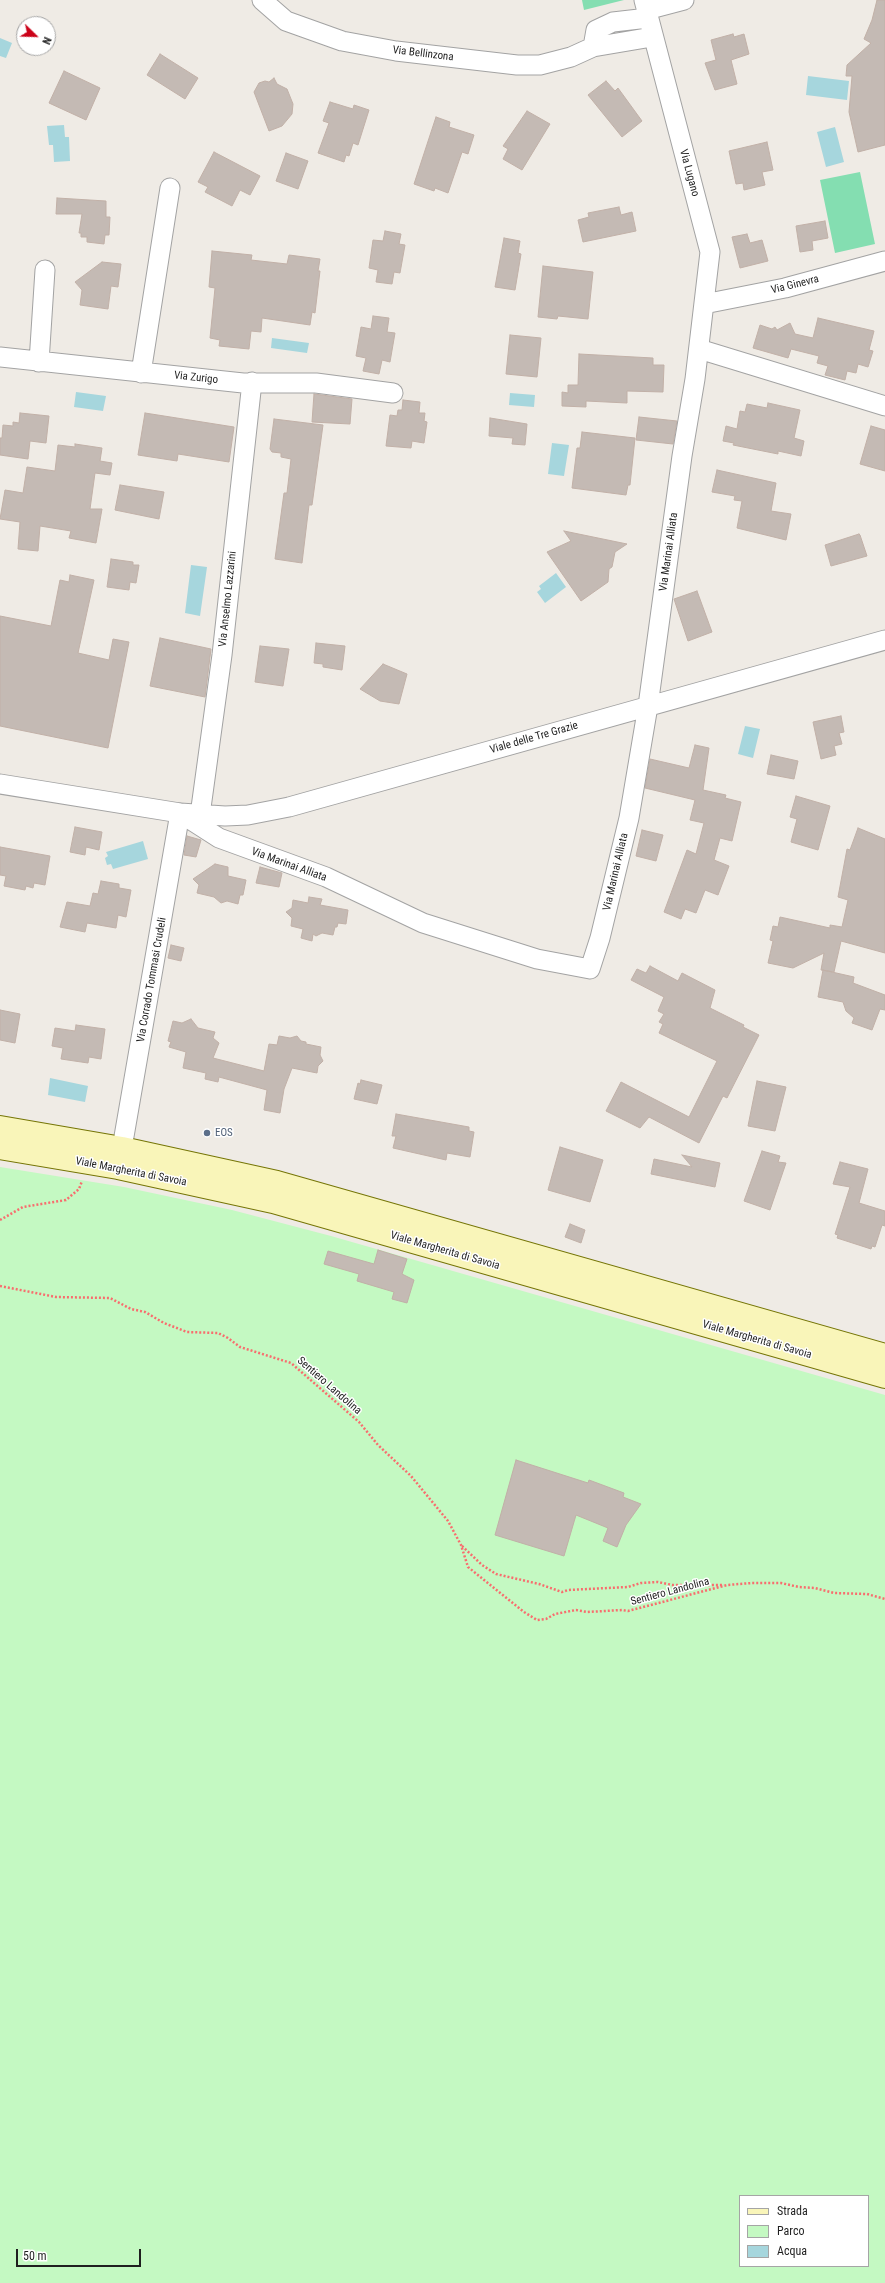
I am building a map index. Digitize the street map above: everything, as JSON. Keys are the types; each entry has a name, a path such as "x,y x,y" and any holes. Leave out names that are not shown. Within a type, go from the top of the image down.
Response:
{"street":[{"name":"Via Bellinzona","path":"262,0 286,21 342,41 396,51 517,65 540,65 565,59 593,47 652,37"},
{"path":"593,47 596,30 646,9 684,0"},
{"name":"Via Lugano","path":"646,9 652,37 710,252 699,349"},
{"path":"141,373 170,188"},
{"name":"Via Ginevra","path":"704,304 785,288 885,261"},
{"path":"39,362 45,270"},
{"path":"699,349 885,406"},
{"name":"Via Marinai Alliata","path":"0,784 180,813 219,838 326,877 423,923 537,959 590,969 600,938 628,818 648,706 682,456 699,349"},
{"name":"Via Zurigo","path":"0,356 39,362 141,373 252,382 316,383 393,393"},
{"name":"Via Anselmo Lazzarini","path":"200,815 222,655 252,382"},
{"name":"Viale delle Tre Grazie","path":"180,813 200,815 248,815 289,807 885,640"},
{"name":"Via Corrado Tommasi Crudeli","path":"122,1148 180,813"},
{"name":"Viale Margherita di Savoia","path":"0,1127 122,1148 277,1182 885,1355"},
{"name":"Viale Margherita di Savoia","path":"0,1148 118,1168 273,1202 885,1377"}],"path":[{"path":"0,1220 23,1207 66,1200 79,1189 84,1177"},
{"name":"Sentiero Landolina","path":"0,1286 56,1296 110,1298 131,1309 145,1312 164,1323 181,1330 218,1332 240,1347 291,1363 359,1422 378,1445 411,1476 448,1520 461,1546 468,1567 536,1620 546,1619 555,1614 576,1610 588,1612 628,1611 727,1585"},
{"name":"Sentiero Landolina","path":"461,1546 482,1565 496,1574 539,1584 562,1592 568,1590 628,1587 641,1583 658,1582 672,1585 781,1583 799,1587 815,1588 834,1594 867,1594 885,1600"}],"green space":[{"path":"582,0 624,0 584,10"},
{"path":"860,172 875,244 835,253 820,180"},
{"path":"0,1167 124,1187 232,1210 331,1236 885,1395 885,2283 0,2283"}],"water":[{"path":"0,38 12,43 6,58 0,56"},
{"path":"808,76 849,81 847,100 806,95"},
{"path":"64,125 65,137 69,137 70,161 54,162 53,145 49,145 47,126"},
{"path":"835,127 844,162 826,167 817,132"},
{"path":"272,338 309,343 307,353 271,348"},
{"path":"76,392 106,396 103,411 74,407"},
{"path":"510,393 535,395 534,407 509,405"},
{"path":"552,443 569,445 564,476 548,474"},
{"path":"191,565 207,567 200,616 185,613"},
{"path":"556,573 566,587 545,603 537,592 541,589 539,586"},
{"path":"745,726 760,729 753,758 738,754"},
{"path":"143,841 148,859 113,869 111,864 107,865 105,858 108,856 106,852"},
{"path":"50,1078 88,1086 85,1102 48,1095"}],"building":[{"path":"877,0 885,0 885,145 858,152 849,112 852,76 846,76 847,65 871,43 864,39 872,20"},
{"path":"733,34 734,37 744,34 749,54 731,60 737,84 715,90 705,63 716,60 711,40"},
{"path":"160,54 198,78 185,99 147,75"},
{"path":"64,71 100,88 86,120 49,103"},
{"path":"274,78 277,84 287,89 293,104 292,114 282,126 269,131 254,92 259,83 265,81 269,82"},
{"path":"606,81 615,91 618,88 642,121 622,137 588,95"},
{"path":"330,102 353,109 354,105 369,110 358,145 353,143 349,156 346,155 344,162 318,153 329,123 323,121"},
{"path":"527,111 550,124 522,170 503,159 508,149 503,146"},
{"path":"436,117 450,122 449,127 474,135 468,154 462,152 448,193 435,188 434,191 414,184"},
{"path":"767,142 773,170 762,172 765,185 744,190 743,183 736,184 729,151"},
{"path":"214,152 260,176 250,195 240,190 232,206 205,192 208,187 198,182"},
{"path":"286,153 308,161 298,189 276,181"},
{"path":"57,198 106,201 106,217 110,217 109,235 105,235 104,244 87,242 87,237 81,237 81,233 79,233 82,214 56,214"},
{"path":"619,207 621,215 632,212 636,231 583,242 578,220 589,217 588,213"},
{"path":"825,221 828,238 812,241 813,250 800,252 796,226"},
{"path":"385,231 401,234 399,244 405,245 400,273 394,272 392,284 376,282 378,270 369,268 373,240 383,241"},
{"path":"747,234 750,243 762,240 768,261 740,268 732,237"},
{"path":"504,238 520,241 518,253 521,254 515,290 495,287"},
{"path":"212,251 252,255 251,260 287,264 289,255 320,259 315,313 312,312 310,325 262,318 261,332 251,331 249,349 219,346 220,340 210,338 215,288 209,287"},
{"path":"102,262 121,264 118,287 111,286 108,309 80,305 82,290 75,282"},
{"path":"543,266 593,272 588,319 558,316 557,319 538,317"},
{"path":"373,316 389,318 387,332 395,333 390,362 382,360 379,374 363,371 366,358 356,356 361,327 371,329"},
{"path":"818,318 874,331 869,350 873,351 868,367 858,364 856,373 847,371 845,380 825,375 828,366 817,363 819,356 791,349 788,358 753,348 760,325 772,329 775,327 777,330 790,323 795,334 813,338"},
{"path":"510,335 541,338 537,377 506,374"},
{"path":"579,354 653,358 653,365 664,365 663,392 627,391 627,403 586,401 586,407 562,406 562,392 568,393 568,385 578,385"},
{"path":"314,394 352,399 350,424 312,422"},
{"path":"403,400 420,402 419,413 425,413 424,421 427,422 424,443 412,441 411,448 386,446 390,415 397,416 398,410 402,410"},
{"path":"768,403 800,410 794,438 804,441 801,456 778,451 778,454 733,445 734,443 723,441 726,426 737,429 740,411 745,412 747,404 767,408"},
{"path":"20,413 49,416 46,443 30,441 28,459 0,455 0,438 2,438 3,425 13,426 13,422 19,423"},
{"path":"145,413 234,427 229,462 178,454 177,461 138,455"},
{"path":"639,417 677,421 673,444 636,440"},
{"path":"490,418 527,424 525,445 512,444 513,438 489,436"},
{"path":"274,419 323,425 312,505 309,505 302,563 275,559 284,493 287,493 291,459 281,457 281,453 272,452 270,449"},
{"path":"871,426 885,430 885,471 860,464"},
{"path":"582,432 635,438 630,485 628,485 626,495 572,488 577,448 580,448"},
{"path":"75,444 102,448 100,461 112,463 110,475 95,473 90,509 102,509 96,543 69,538 71,531 40,526 38,551 18,549 20,522 0,519 5,490 23,493 27,467 55,471 58,445 75,447"},
{"path":"717,470 776,483 771,511 791,514 786,540 737,528 742,501 734,500 735,496 712,492"},
{"path":"120,485 164,492 159,519 115,510"},
{"path":"564,531 627,544 615,552 612,567 609,569 608,582 581,601 547,552 571,541"},
{"path":"859,534 867,556 831,566 825,545"},
{"path":"111,559 133,562 133,565 139,565 136,583 130,582 129,590 107,587"},
{"path":"70,575 94,580 78,653 109,660 113,639 129,642 108,748 0,726 0,616 51,626 60,580 69,582"},
{"path":"697,591 712,632 688,641 674,599"},
{"path":"160,638 211,649 205,697 150,686"},
{"path":"316,643 345,646 342,670 323,667 323,664 314,663"},
{"path":"260,646 289,649 283,686 255,682"},
{"path":"383,664 407,674 399,704 380,701 360,689"},
{"path":"841,716 844,732 839,733 842,744 834,746 836,755 821,759 813,722"},
{"path":"695,745 709,748 703,790 726,795 725,798 741,802 732,841 720,838 714,860 729,866 718,895 705,890 696,913 685,909 681,919 664,912 687,850 696,854 704,823 690,820 695,800 645,788 650,759 689,768"},
{"path":"771,755 798,761 794,779 767,774"},
{"path":"796,796 830,806 818,850 791,842 797,819 790,817"},
{"path":"75,827 102,832 99,850 86,847 85,855 70,852"},
{"path":"858,828 885,839 885,953 841,941 834,972 821,970 824,953 793,968 768,963 773,941 770,940 773,926 778,927 780,917 830,928 830,925 842,927 848,900 838,897 847,849 850,850"},
{"path":"642,830 663,835 656,861 636,856"},
{"path":"187,836 201,840 196,857 184,855"},
{"path":"0,847 50,856 45,885 34,883 33,888 26,886 25,890 4,886 6,876 0,875"},
{"path":"215,864 228,867 228,876 246,880 243,895 240,895 238,904 227,901 221,903 214,897 197,893 199,885 193,879"},
{"path":"260,867 282,873 279,887 256,883"},
{"path":"101,881 119,884 119,888 131,890 126,917 118,915 116,928 87,923 85,932 60,927 67,902 90,906 93,893 98,894"},
{"path":"309,897 322,899 320,905 348,910 346,924 338,923 337,927 335,927 333,935 322,933 316,936 313,934 312,941 301,938 303,929 291,926 292,918 286,912 292,908 293,900 308,903"},
{"path":"171,945 184,948 181,961 168,958"},
{"path":"650,966 678,981 682,973 715,990 710,1008 744,1025 743,1027 759,1035 727,1098 723,1096 699,1143 649,1117 640,1128 606,1111 621,1082 689,1117 717,1061 659,1033 663,1024 659,1022 664,1014 658,1011 664,997 631,980 637,969 646,973"},
{"path":"823,970 854,977 853,983 885,995 885,1010 880,1009 872,1030 852,1023 854,1018 846,1011 843,1002 818,997"},
{"path":"0,1010 20,1014 15,1043 0,1040"},
{"path":"191,1019 198,1028 215,1032 213,1038 219,1043 213,1058 264,1071 269,1044 277,1045 279,1036 290,1038 297,1036 301,1041 306,1042 306,1044 321,1047 320,1055 323,1061 318,1066 317,1073 292,1068 284,1089 280,1113 264,1110 267,1090 219,1077 218,1082 205,1079 206,1073 183,1068 186,1052 169,1047 171,1042 168,1041 173,1021 182,1023"},
{"path":"76,1025 105,1029 101,1059 89,1057 88,1063 61,1059 63,1048 52,1046 55,1028 75,1031"},
{"path":"361,1080 382,1085 377,1104 354,1099 358,1083 360,1084"},
{"path":"757,1081 786,1087 775,1131 748,1126"},
{"path":"396,1114 469,1127 469,1131 474,1132 470,1157 447,1153 446,1160 393,1148 396,1136 392,1136"},
{"path":"560,1147 603,1160 590,1202 548,1190"},
{"path":"762,1151 780,1156 778,1162 786,1163 770,1210 744,1201"},
{"path":"682,1155 720,1163 715,1187 651,1174 654,1159 692,1167"},
{"path":"840,1162 868,1169 859,1203 885,1211 885,1226 882,1225 875,1247 872,1246 871,1249 837,1238 838,1235 835,1234 850,1187 833,1184"},
{"path":"570,1224 585,1230 581,1243 565,1237"},
{"path":"378,1250 407,1259 402,1274 414,1280 407,1303 392,1299 394,1292 357,1281 359,1274 324,1264 328,1251 374,1264"},
{"path":"516,1460 588,1483 589,1480 624,1493 623,1497 641,1504 626,1525 617,1547 603,1541 608,1528 576,1515 564,1556 495,1535"}],"place":[{"name":"EOS","path":"207,1133"}]}
